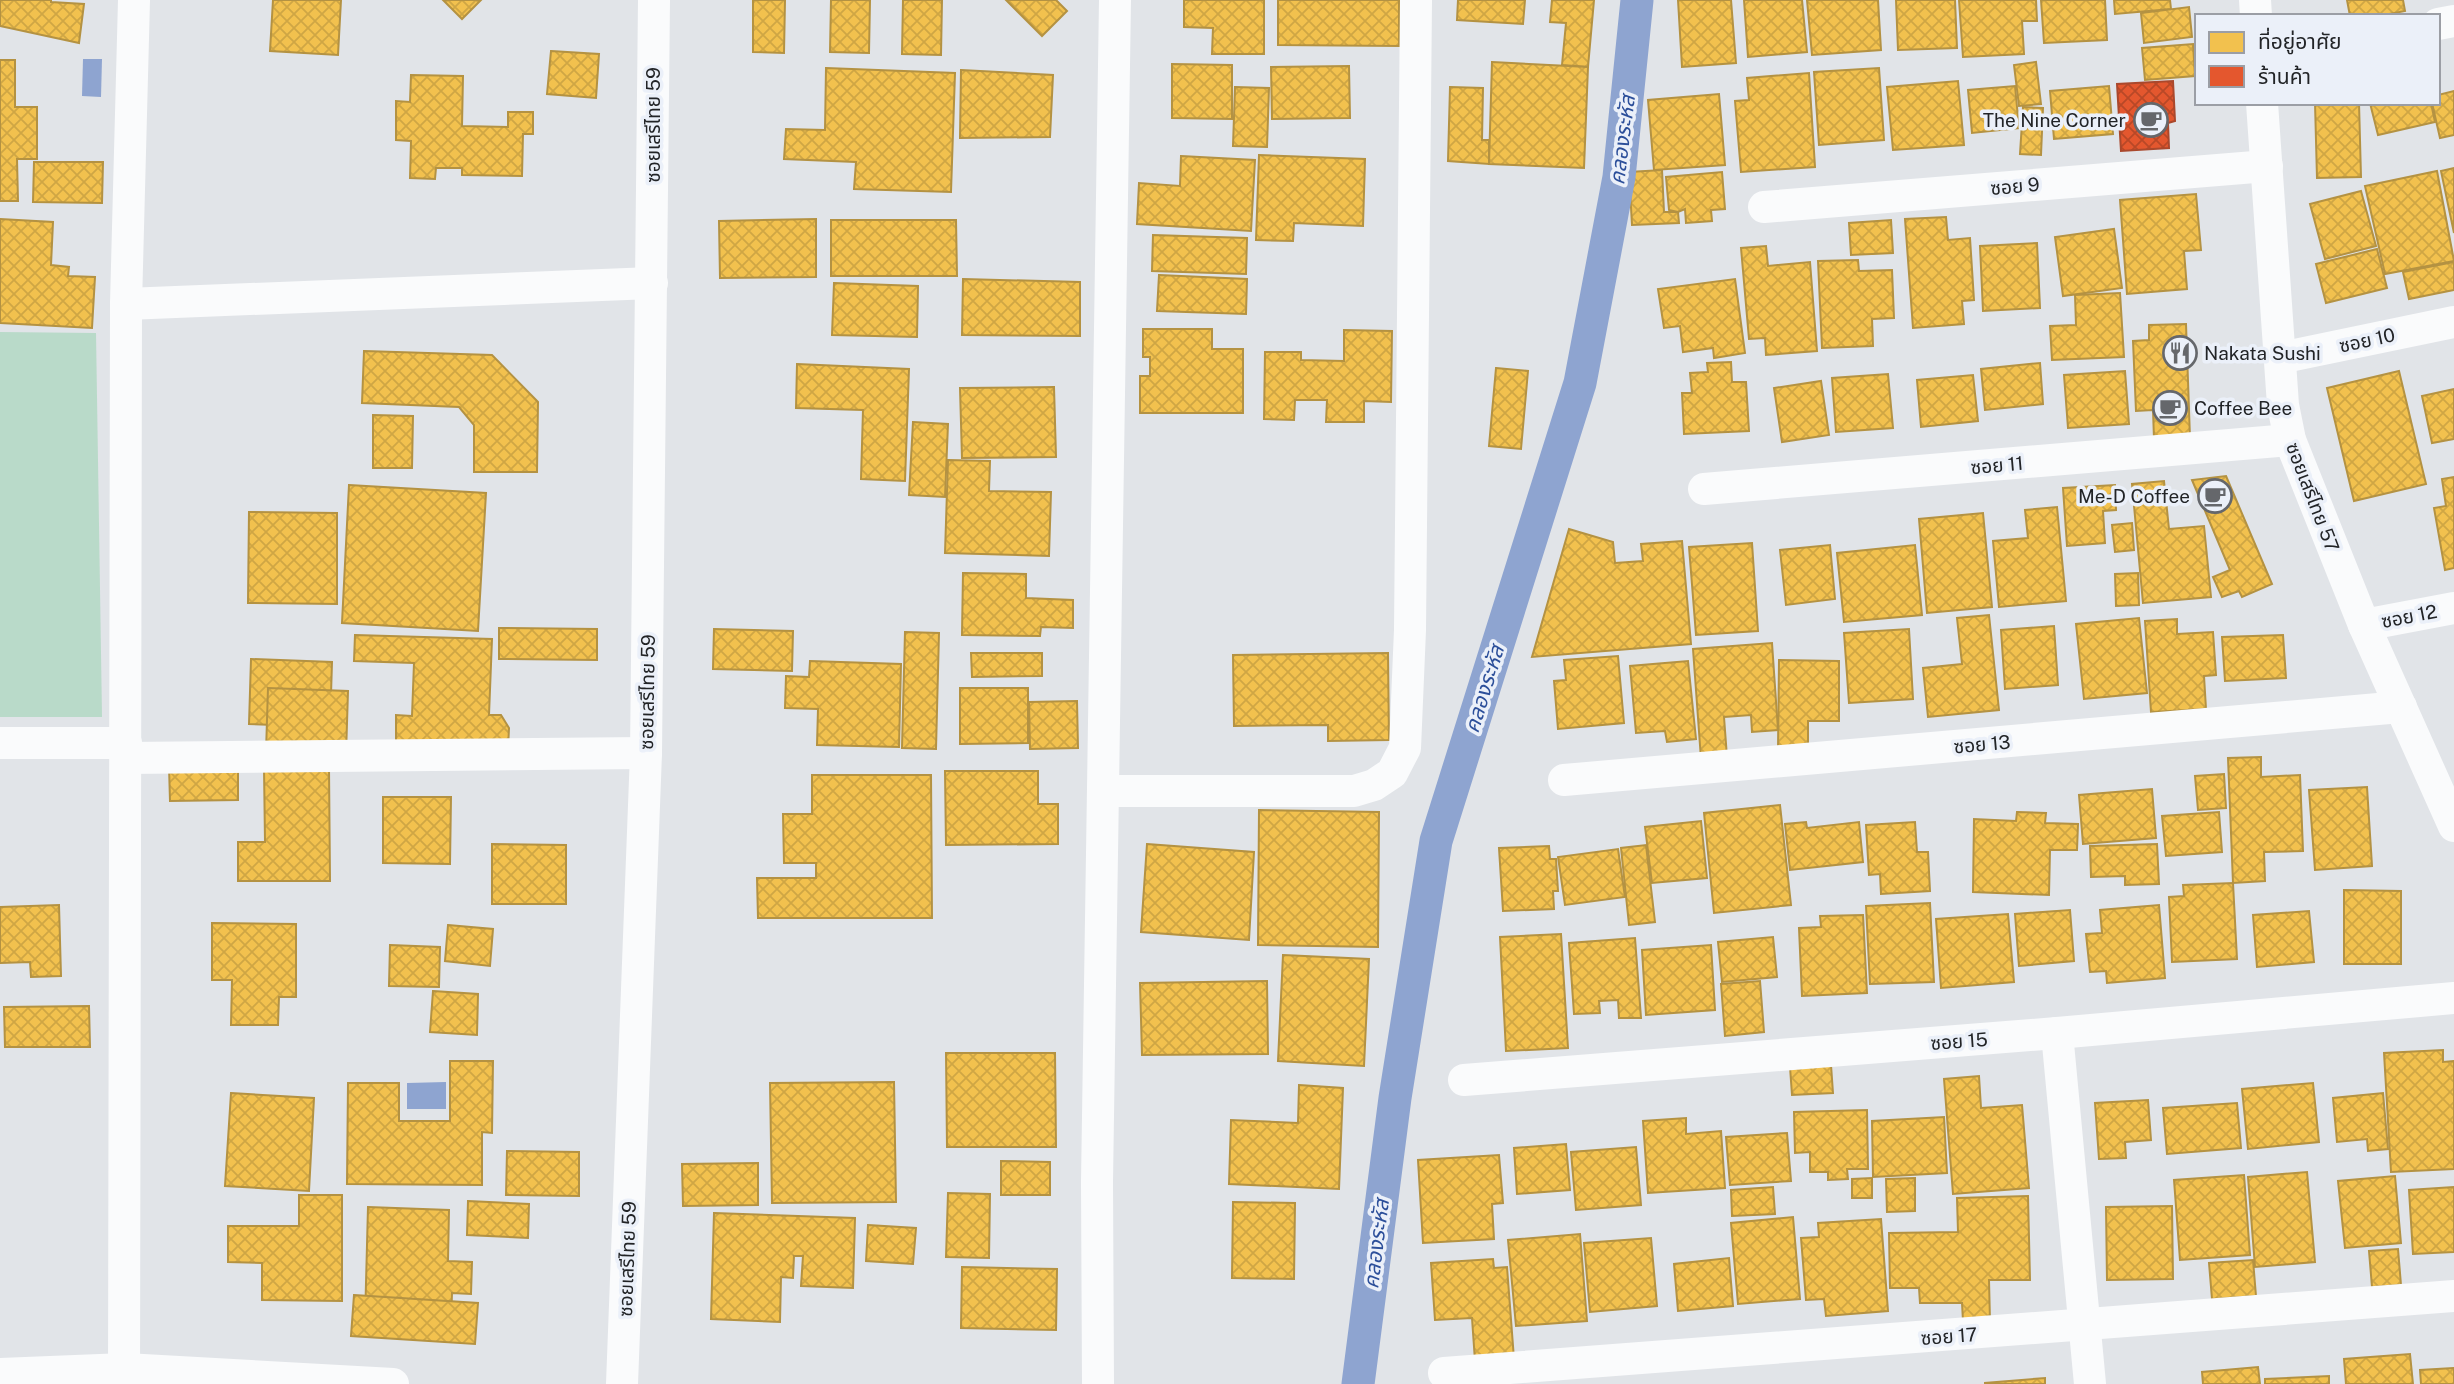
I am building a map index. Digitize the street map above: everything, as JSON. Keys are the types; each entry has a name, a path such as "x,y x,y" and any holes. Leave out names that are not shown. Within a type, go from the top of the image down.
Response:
{"street":[{"path":"125,1377 126,304 134,0"},
{"name":"ซอยเสรีไทย 59","path":"622,1384 646,753 654,0"},
{"path":"1098,1384 1096,1245 1115,0"},
{"path":"1103,791 1354,791 1374,785 1392,773 1405,748 1410,630 1416,0"},
{"name":"ซอยเสรีไทย 57","path":"2262,105 2283,405 2290,440 2364,625 2454,826"},
{"name":"ซอย 9","path":"1764,207 2267,166"},
{"path":"126,304 652,283"},
{"name":"ซอย 10","path":"2280,358 2454,322"},
{"name":"ซอย 11","path":"1704,489 2290,440"},
{"name":"ซอย 12","path":"2364,625 2454,608"},
{"name":"ซอย 13","path":"1564,780 2401,707"},
{"path":"0,743 126,750 646,753"},
{"name":"ซอย 15","path":"1464,1080 2057,1033 2454,998"},
{"path":"2057,1033 2090,1384"},
{"name":"ซอย 17","path":"1444,1373 2454,1296"},
{"path":"0,1374 393,1384"}],"green space":[{"path":"0,332 96,333 102,717 0,717"}],"water":[{"path":"83,59 102,59 101,97 82,96"},
{"path":"446,1082 446,1109 407,1109 407,1083"}],"building: ที่อยู่อาศัย":[{"path":"0,0 51,0 84,4 79,43 0,26"},
{"path":"273,0 341,0 338,55 270,51"},
{"path":"443,0 481,0 462,19"},
{"path":"753,0 785,0 784,53 753,52"},
{"path":"831,0 870,0 869,53 830,52"},
{"path":"903,0 942,0 941,55 902,54"},
{"path":"1006,0 1056,0 1067,11 1042,36"},
{"path":"1184,0 1264,0 1264,54 1212,54 1213,28 1184,27"},
{"path":"1278,0 1399,0 1399,46 1278,45"},
{"path":"1458,0 1525,0 1523,24 1457,20"},
{"path":"1552,0 1594,0 1588,67 1562,65 1566,23 1550,22"},
{"path":"1678,0 1731,0 1736,63 1682,67"},
{"path":"1744,0 1802,0 1807,52 1748,57"},
{"path":"1807,0 1878,0 1881,50 1812,55"},
{"path":"1896,0 1955,0 1957,48 1898,50"},
{"path":"1959,0 2036,0 2037,21 2022,21 2024,54 1963,57"},
{"path":"2041,0 2105,0 2107,40 2044,43"},
{"path":"2114,0 2170,0 2171,9 2115,14"},
{"path":"2347,0 2403,0 2405,11 2389,14 2350,14"},
{"path":"2189,7 2192,37 2144,43 2141,13"},
{"path":"2193,44 2195,76 2145,80 2142,48"},
{"path":"551,51 599,54 596,98 547,94"},
{"path":"0,60 15,60 15,107 37,107 37,159 17,159 18,201 0,201"},
{"path":"1492,62 1588,67 1584,168 1489,164"},
{"path":"2036,62 2041,104 2019,106 2014,65"},
{"path":"1172,64 1232,65 1232,119 1172,118"},
{"path":"1349,66 1350,118 1272,119 1271,67"},
{"path":"826,68 955,73 951,192 854,189 856,162 784,159 786,129 825,130"},
{"path":"1879,68 1884,140 1819,145 1814,72"},
{"path":"961,70 1053,75 1050,137 960,138"},
{"path":"1809,73 1815,167 1741,172 1735,101 1749,100 1747,78"},
{"path":"411,75 463,76 462,126 508,127 508,112 533,112 533,134 523,134 522,176 462,175 462,168 436,168 435,179 410,178 411,141 396,140 396,101 410,102"},
{"path":"1958,81 1964,145 1893,150 1887,87"},
{"path":"2015,86 2019,128 1972,133 1968,90"},
{"path":"2109,86 2113,134 2054,139 2050,91"},
{"path":"1235,87 1269,88 1267,147 1233,146"},
{"path":"1450,87 1483,88 1482,140 1489,140 1489,164 1448,161"},
{"path":"2454,91 2454,135 2440,138 2432,105 2440,105 2440,94"},
{"path":"1719,94 1725,165 1654,170 1648,100"},
{"path":"2315,105 2359,105 2361,177 2317,178"},
{"path":"2370,105 2431,105 2435,122 2378,135"},
{"path":"2023,107 2043,108 2041,155 2020,154"},
{"path":"1259,155 1365,159 1363,226 1294,223 1293,241 1256,240"},
{"path":"1181,156 1255,160 1251,231 1137,224 1139,183 1180,186"},
{"path":"34,162 103,162 102,203 33,202"},
{"path":"2454,168 2454,233 2441,171"},
{"path":"1662,170 1664,212 1678,212 1679,223 1632,225 1629,172"},
{"path":"2437,171 2454,261 2385,274 2365,186"},
{"path":"1722,172 1725,209 1711,210 1712,221 1686,223 1685,209 1678,212 1669,210 1666,177"},
{"path":"2361,191 2376,246 2325,259 2310,204"},
{"path":"2196,194 2201,250 2184,251 2187,289 2127,294 2120,200"},
{"path":"1946,217 1948,240 1970,238 1974,300 1962,301 1964,324 1913,328 1905,219"},
{"path":"0,219 53,222 51,265 69,267 68,276 95,277 92,328 0,323"},
{"path":"816,219 816,277 720,278 719,221"},
{"path":"831,220 956,220 957,276 831,276"},
{"path":"1891,220 1893,253 1851,255 1849,223"},
{"path":"2114,229 2122,288 2063,296 2055,237"},
{"path":"1153,235 1247,238 1246,274 1152,271"},
{"path":"2037,243 2040,308 1983,311 1980,246"},
{"path":"1766,246 1768,266 1810,262 1817,351 1766,355 1765,338 1749,339 1741,248"},
{"path":"2377,249 2387,288 2326,303 2316,264"},
{"path":"1858,260 1859,271 1892,270 1894,318 1872,319 1873,346 1822,348 1818,261"},
{"path":"2454,262 2454,290 2409,299 2403,272"},
{"path":"1159,275 1247,279 1246,314 1157,311"},
{"path":"963,279 1080,282 1080,336 962,335"},
{"path":"1735,279 1745,353 1714,358 1713,348 1683,352 1680,326 1664,328 1658,289"},
{"path":"834,283 918,286 917,337 832,335"},
{"path":"2120,293 2124,357 2052,360 2050,326 2076,325 2075,295"},
{"path":"2186,324 2190,438 2154,439 2153,410 2136,411 2133,341 2149,340 2149,325"},
{"path":"1143,329 1212,329 1212,349 1243,349 1243,413 1140,413 1140,376 1150,376 1150,357 1143,357"},
{"path":"1344,330 1392,331 1391,402 1364,401 1364,422 1326,422 1327,400 1295,400 1294,420 1264,419 1265,352 1301,352 1301,360 1344,361"},
{"path":"364,351 492,355 538,402 537,472 474,472 474,425 459,407 362,403"},
{"path":"1731,362 1732,382 1746,382 1749,431 1684,434 1682,393 1692,393 1690,373 1708,372 1707,363"},
{"path":"2040,363 2043,404 1985,410 1981,369"},
{"path":"797,364 909,369 905,481 861,479 863,410 796,408"},
{"path":"1496,368 1528,371 1521,449 1489,446"},
{"path":"2125,371 2129,424 2068,428 2064,375"},
{"path":"2399,371 2426,484 2354,501 2327,388"},
{"path":"1888,374 1893,428 1836,432 1832,378"},
{"path":"1973,375 1978,421 1921,427 1917,380"},
{"path":"1821,381 1829,435 1782,442 1774,388"},
{"path":"1054,387 1056,457 962,458 960,388"},
{"path":"2454,389 2454,439 2432,443 2422,396"},
{"path":"373,415 413,416 412,468 373,468"},
{"path":"913,422 948,424 945,497 909,495"},
{"path":"948,460 990,461 989,491 1051,492 1049,556 945,553"},
{"path":"2226,476 2272,584 2242,597 2239,591 2222,597 2213,577 2230,570 2192,480"},
{"path":"2454,477 2454,568 2445,570 2434,508 2446,506 2442,479"},
{"path":"2164,481 2169,529 2204,526 2211,597 2143,603 2132,484"},
{"path":"349,485 486,493 478,631 342,623"},
{"path":"2115,485 2116,510 2103,511 2105,543 2067,546 2063,488"},
{"path":"2057,507 2066,601 1999,607 1993,541 2028,538 2025,510"},
{"path":"249,512 337,513 337,604 248,603"},
{"path":"1983,513 1992,607 1927,613 1919,519"},
{"path":"2132,523 2134,550 2115,552 2112,525"},
{"path":"1569,529 1613,542 1615,563 1643,561 1641,544 1682,541 1691,644 1532,657"},
{"path":"1752,543 1758,631 1696,635 1689,547"},
{"path":"1830,545 1835,599 1786,605 1780,550"},
{"path":"1915,545 1922,615 1844,622 1837,553"},
{"path":"963,573 1026,574 1026,598 1073,600 1073,628 1041,627 1040,636 962,635"},
{"path":"2138,573 2139,605 2116,606 2115,574"},
{"path":"1989,615 1999,710 1928,717 1923,668 1962,664 1957,618"},
{"path":"2139,618 2147,693 2084,699 2076,624"},
{"path":"2177,619 2177,634 2213,632 2216,675 2204,676 2206,709 2151,712 2145,621"},
{"path":"2054,626 2058,685 2005,689 2001,630"},
{"path":"499,628 597,629 597,660 499,659"},
{"path":"714,629 793,631 792,671 713,669"},
{"path":"1909,629 1913,699 1849,703 1844,633"},
{"path":"905,632 939,633 936,749 902,748"},
{"path":"355,635 492,639 489,715 501,715 509,728 508,749 396,745 396,715 412,716 414,663 354,661"},
{"path":"2283,635 2286,678 2225,681 2222,637"},
{"path":"1772,643 1778,730 1752,732 1751,715 1724,717 1727,757 1701,759 1693,649"},
{"path":"971,653 1042,653 1042,676 972,677"},
{"path":"1388,653 1389,740 1328,741 1328,725 1234,726 1233,655"},
{"path":"1618,656 1624,723 1558,729 1554,681 1566,680 1564,660"},
{"path":"251,659 332,662 330,727 249,724"},
{"path":"1779,660 1839,661 1839,721 1808,721 1808,751 1778,751"},
{"path":"810,661 901,664 899,747 817,745 818,709 785,708 786,676 809,677"},
{"path":"1688,661 1696,739 1667,742 1665,731 1636,733 1630,666"},
{"path":"268,688 348,691 346,755 266,752"},
{"path":"960,688 1028,688 1028,743 960,744"},
{"path":"1077,701 1078,748 1030,749 1029,702"},
{"path":"2261,757 2261,777 2300,775 2303,851 2264,852 2265,881 2233,883 2228,758"},
{"path":"238,765 238,800 170,801 169,766"},
{"path":"264,768 329,768 330,881 238,881 238,842 265,842"},
{"path":"945,771 1038,771 1038,804 1058,804 1058,844 946,845"},
{"path":"2224,774 2226,808 2198,810 2195,776"},
{"path":"812,775 931,775 932,918 758,918 757,878 816,878 816,863 784,863 783,814 812,814"},
{"path":"2367,787 2372,866 2315,870 2309,790"},
{"path":"2152,789 2156,838 2083,844 2079,795"},
{"path":"383,797 451,797 450,864 383,863"},
{"path":"1780,805 1791,905 1714,913 1704,813"},
{"path":"1259,810 1379,812 1378,947 1258,945"},
{"path":"2017,812 2046,813 2045,823 2078,824 2077,850 2050,850 2049,895 1973,892 1974,819 2016,821"},
{"path":"2219,812 2222,852 2166,856 2162,816"},
{"path":"1701,821 1707,878 1652,883 1645,827"},
{"path":"1806,822 1807,828 1859,822 1863,862 1790,870 1785,824"},
{"path":"1915,822 1917,852 1928,852 1930,891 1881,894 1880,874 1869,875 1866,825"},
{"path":"492,844 566,845 566,904 492,904"},
{"path":"1147,844 1254,852 1249,940 1141,932"},
{"path":"2157,844 2159,884 2125,885 2125,876 2091,877 2090,846"},
{"path":"1646,845 1655,922 1629,925 1621,848"},
{"path":"1549,846 1550,859 1556,859 1558,891 1553,891 1554,909 1503,911 1499,848"},
{"path":"1618,849 1625,897 1565,905 1558,857"},
{"path":"2233,883 2237,959 2172,962 2169,897 2184,896 2183,885"},
{"path":"2344,890 2401,891 2401,964 2344,964"},
{"path":"1930,903 1934,982 1870,984 1866,906"},
{"path":"59,905 61,976 31,977 30,962 0,963 0,907"},
{"path":"2159,905 2165,978 2107,983 2106,971 2090,972 2086,934 2102,933 2100,910"},
{"path":"2070,910 2074,961 2019,966 2015,914"},
{"path":"2309,911 2314,962 2257,967 2253,915"},
{"path":"2008,914 2014,982 1941,988 1936,919"},
{"path":"1863,915 1867,993 1802,996 1799,928 1821,927 1820,916"},
{"path":"212,923 296,924 296,997 279,997 278,1025 231,1025 232,980 212,980"},
{"path":"448,925 493,929 490,966 445,961"},
{"path":"1561,934 1568,1048 1506,1051 1500,937"},
{"path":"1773,937 1777,977 1722,982 1718,942"},
{"path":"1635,938 1641,1018 1619,1018 1618,1000 1599,1001 1600,1013 1574,1014 1569,943"},
{"path":"390,945 440,947 439,987 389,986"},
{"path":"1711,945 1715,1010 1646,1015 1642,950"},
{"path":"1283,955 1369,959 1364,1066 1278,1061"},
{"path":"1267,981 1268,1054 1142,1055 1140,983"},
{"path":"1760,981 1764,1032 1725,1036 1721,984"},
{"path":"433,991 478,994 477,1035 430,1032"},
{"path":"89,1006 90,1047 5,1047 4,1007"},
{"path":"2443,1050 2443,1062 2454,1061 2454,1169 2391,1172 2384,1053"},
{"path":"946,1053 1055,1053 1056,1147 947,1147"},
{"path":"450,1061 493,1061 492,1133 482,1132 482,1185 347,1184 348,1083 399,1083 399,1121 450,1121"},
{"path":"1831,1065 1833,1093 1792,1095 1790,1067"},
{"path":"1979,1076 1981,1108 2022,1105 2029,1188 1953,1194 1944,1079"},
{"path":"894,1082 896,1202 772,1203 770,1083"},
{"path":"2313,1083 2319,1142 2248,1149 2242,1089"},
{"path":"1299,1085 1343,1088 1339,1189 1229,1184 1231,1120 1298,1123"},
{"path":"231,1093 314,1098 309,1191 225,1186"},
{"path":"2383,1093 2388,1149 2368,1151 2367,1139 2337,1142 2333,1098"},
{"path":"2148,1100 2151,1140 2125,1142 2126,1158 2099,1159 2095,1103"},
{"path":"2237,1103 2241,1148 2167,1154 2163,1108"},
{"path":"1867,1110 1868,1169 1847,1169 1848,1179 1828,1180 1828,1172 1810,1172 1810,1152 1795,1153 1794,1112"},
{"path":"1944,1117 1947,1173 1873,1177 1872,1121"},
{"path":"1686,1118 1686,1134 1721,1131 1725,1188 1648,1193 1643,1121"},
{"path":"1787,1133 1791,1181 1730,1185 1726,1137"},
{"path":"1566,1144 1570,1190 1517,1194 1514,1148"},
{"path":"1636,1147 1641,1205 1576,1210 1571,1152"},
{"path":"507,1151 579,1152 579,1196 506,1195"},
{"path":"1499,1155 1503,1203 1492,1204 1494,1239 1423,1243 1418,1160"},
{"path":"1001,1161 1050,1162 1050,1195 1001,1195"},
{"path":"758,1163 758,1205 683,1206 682,1164"},
{"path":"2307,1172 2315,1262 2255,1267 2248,1177"},
{"path":"2244,1175 2250,1255 2180,1260 2174,1180"},
{"path":"2395,1176 2401,1243 2345,1248 2338,1181"},
{"path":"1872,1178 1872,1198 1852,1198 1852,1179"},
{"path":"1915,1178 1915,1211 1887,1212 1886,1179"},
{"path":"1773,1187 1775,1214 1732,1216 1731,1190"},
{"path":"2454,1187 2454,1252 2413,1254 2409,1190"},
{"path":"948,1193 990,1194 989,1258 946,1257"},
{"path":"299,1195 342,1195 342,1301 262,1300 262,1263 228,1262 228,1226 299,1226"},
{"path":"2028,1196 2030,1280 1989,1280 1990,1321 1963,1321 1962,1303 1920,1303 1919,1288 1890,1288 1889,1233 1958,1232 1957,1198"},
{"path":"468,1201 529,1204 528,1238 467,1235"},
{"path":"1233,1202 1295,1203 1294,1279 1232,1278"},
{"path":"2172,1206 2173,1279 2107,1280 2106,1207"},
{"path":"368,1207 449,1210 448,1261 472,1262 471,1294 452,1293 451,1324 365,1321"},
{"path":"714,1213 855,1218 853,1288 801,1286 803,1256 794,1256 793,1278 781,1277 780,1322 711,1319"},
{"path":"1793,1217 1800,1299 1738,1304 1731,1223"},
{"path":"1881,1219 1888,1311 1826,1316 1824,1299 1806,1300 1801,1238 1819,1237 1818,1223"},
{"path":"868,1225 916,1228 913,1264 866,1261"},
{"path":"1580,1234 1587,1321 1516,1326 1508,1240"},
{"path":"1651,1238 1657,1306 1590,1312 1584,1243"},
{"path":"2398,1249 2401,1285 2372,1287 2369,1251"},
{"path":"1729,1258 1733,1306 1678,1311 1674,1264"},
{"path":"1493,1259 1494,1268 1507,1267 1514,1359 1475,1361 1472,1318 1435,1320 1431,1263"},
{"path":"2253,1260 2256,1296 2212,1299 2209,1263"},
{"path":"962,1267 1057,1269 1056,1330 961,1328"},
{"path":"354,1295 478,1303 475,1344 351,1336"},
{"path":"2410,1354 2413,1384 2346,1384 2344,1359"},
{"path":"2258,1367 2260,1384 2203,1384 2202,1372"},
{"path":"2454,1368 2454,1384 2421,1384 2420,1370"},
{"path":"2329,1376 2329,1384 2265,1384 2265,1379"},
{"path":"2045,1378 2045,1384 1985,1384 1985,1383"}],"building: ร้านค้า":[{"path":"2173,81 2175,121 2168,123 2169,148 2121,151 2117,84"}],"waterway":[{"name":"คลองระหัส","path":"1358,1384 1395,1098 1436,841 1580,383 1619,177 1637,0"}],"place":[{"name":"The Nine Corner","path":"2151,120"},
{"name":"Nakata Sushi","path":"2180,353"},
{"name":"Coffee Bee","path":"2170,408"},
{"name":"Me-D Coffee","path":"2215,496"}]}
